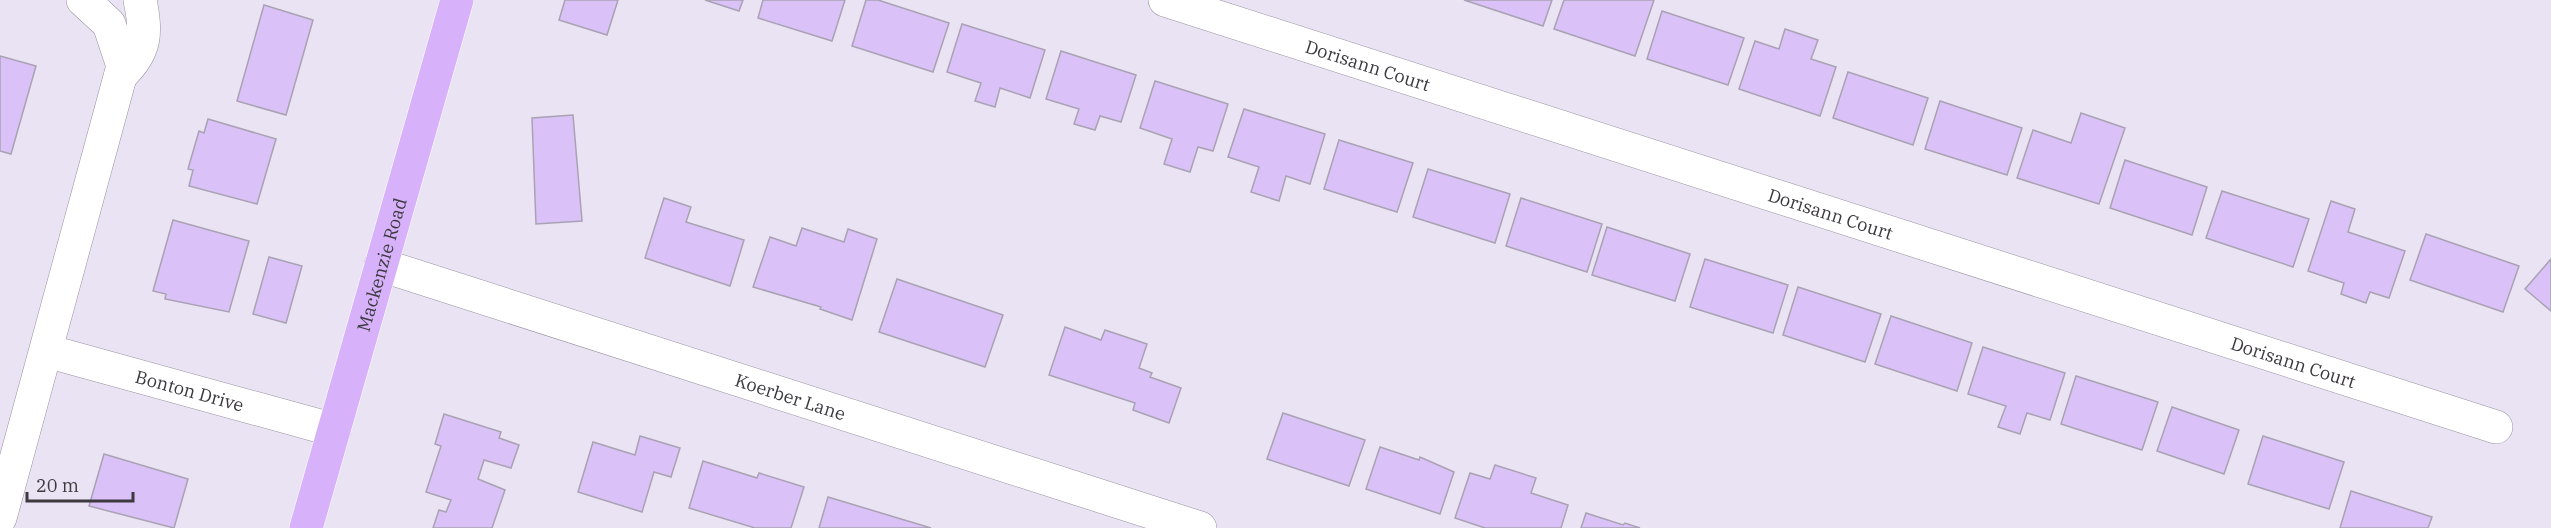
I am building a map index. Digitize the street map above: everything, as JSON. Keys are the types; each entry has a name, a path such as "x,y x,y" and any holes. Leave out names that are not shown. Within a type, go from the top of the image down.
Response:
{"main road":[{"name":"Mackenzie Road","path":"306,528 457,0"}],"street":[{"path":"0,518 123,66 109,24 83,0"},
{"path":"121,75 137,59 145,30 140,0"},
{"name":"Dorisann Court","path":"1165,0 2496,427"},
{"name":"Koerber Lane","path":"381,265 1200,528"},
{"name":"Bonton Drive","path":"47,351 334,430"}],"building":[{"path":"565,0 618,0 607,35 559,20"},
{"path":"705,0 743,0 739,11"},
{"path":"763,0 845,0 832,41 758,18"},
{"path":"866,0 878,0 949,23 933,72 852,46"},
{"path":"1464,0 1552,0 1543,26"},
{"path":"1564,0 1654,0 1635,56 1554,29"},
{"path":"264,5 313,20 286,115 237,101"},
{"path":"1662,11 1744,38 1728,85 1647,59"},
{"path":"962,24 1045,50 1030,98 1000,88 995,107 975,101 981,83 947,72"},
{"path":"1785,29 1818,40 1811,59 1836,67 1820,116 1739,89 1755,41 1779,49"},
{"path":"1061,51 1136,75 1121,122 1100,116 1095,130 1074,124 1079,109 1046,99"},
{"path":"0,56 36,66 11,154 0,151"},
{"path":"1848,72 1928,98 1913,145 1833,118"},
{"path":"1155,81 1228,104 1213,151 1198,147 1190,172 1164,164 1172,139 1140,128"},
{"path":"1940,101 2022,128 2007,175 1925,149"},
{"path":"1244,109 1325,134 1310,184 1286,176 1279,201 1251,192 1259,167 1228,157"},
{"path":"2081,113 2125,128 2099,204 2017,178 2033,130 2071,143"},
{"path":"573,115 582,221 536,224 532,118"},
{"path":"208,119 276,139 257,204 189,186 193,170 188,169 199,131 204,133"},
{"path":"1339,140 1413,163 1397,212 1324,189"},
{"path":"2125,160 2207,187 2192,235 2110,208"},
{"path":"1428,169 1510,194 1495,243 1413,217"},
{"path":"2222,191 2309,219 2293,267 2206,238"},
{"path":"664,198 691,207 686,222 744,240 730,286 645,258"},
{"path":"1521,198 1602,224 1587,272 1506,246"},
{"path":"2331,201 2355,209 2348,232 2405,251 2389,298 2370,292 2366,303 2341,294 2344,283 2308,271"},
{"path":"173,220 249,241 229,312 165,299 166,294 153,291"},
{"path":"1607,227 1690,254 1675,301 1592,275"},
{"path":"802,228 844,242 848,229 877,239 852,320 820,309 821,307 753,287 770,237 796,246"},
{"path":"2426,234 2519,266 2503,312 2410,280"},
{"path":"269,257 302,266 286,323 253,314"},
{"path":"1705,259 1788,285 1773,333 1690,307"},
{"path":"2551,259 2551,311 2525,289"},
{"path":"897,279 1003,315 985,367 879,332"},
{"path":"1798,287 1881,314 1865,362 1783,335"},
{"path":"1891,316 1972,343 1957,391 1875,364"},
{"path":"1065,327 1101,340 1105,330 1147,344 1139,368 1152,373 1150,377 1181,388 1169,423 1133,410 1135,403 1049,375"},
{"path":"1983,347 2065,373 2050,420 2027,413 2020,434 1998,427 2006,406 1968,394"},
{"path":"2076,376 2158,402 2142,450 2061,424"},
{"path":"2172,407 2239,430 2224,474 2157,451"},
{"path":"1283,413 1365,440 1349,486 1267,459"},
{"path":"444,414 501,432 499,438 519,445 511,468 484,460 478,479 505,490 492,528 433,528 439,510 446,512 451,500 426,492 441,446 435,444"},
{"path":"640,436 680,448 671,477 654,472 642,512 578,492 593,442 635,455"},
{"path":"2263,436 2344,462 2329,509 2248,484"},
{"path":"1380,447 1419,460 1420,457 1454,472 1440,514 1366,489"},
{"path":"104,454 188,479 174,528 89,506"},
{"path":"703,461 757,478 759,473 804,487 791,528 755,528 689,508"},
{"path":"1495,465 1536,478 1531,493 1568,505 1561,528 1485,528 1455,518 1470,473 1490,479"},
{"path":"2351,491 2432,517 2428,528 2340,528"},
{"path":"828,497 931,528 819,528"},
{"path":"1586,513 1623,525 1625,523 1640,528 1581,528"}]}
